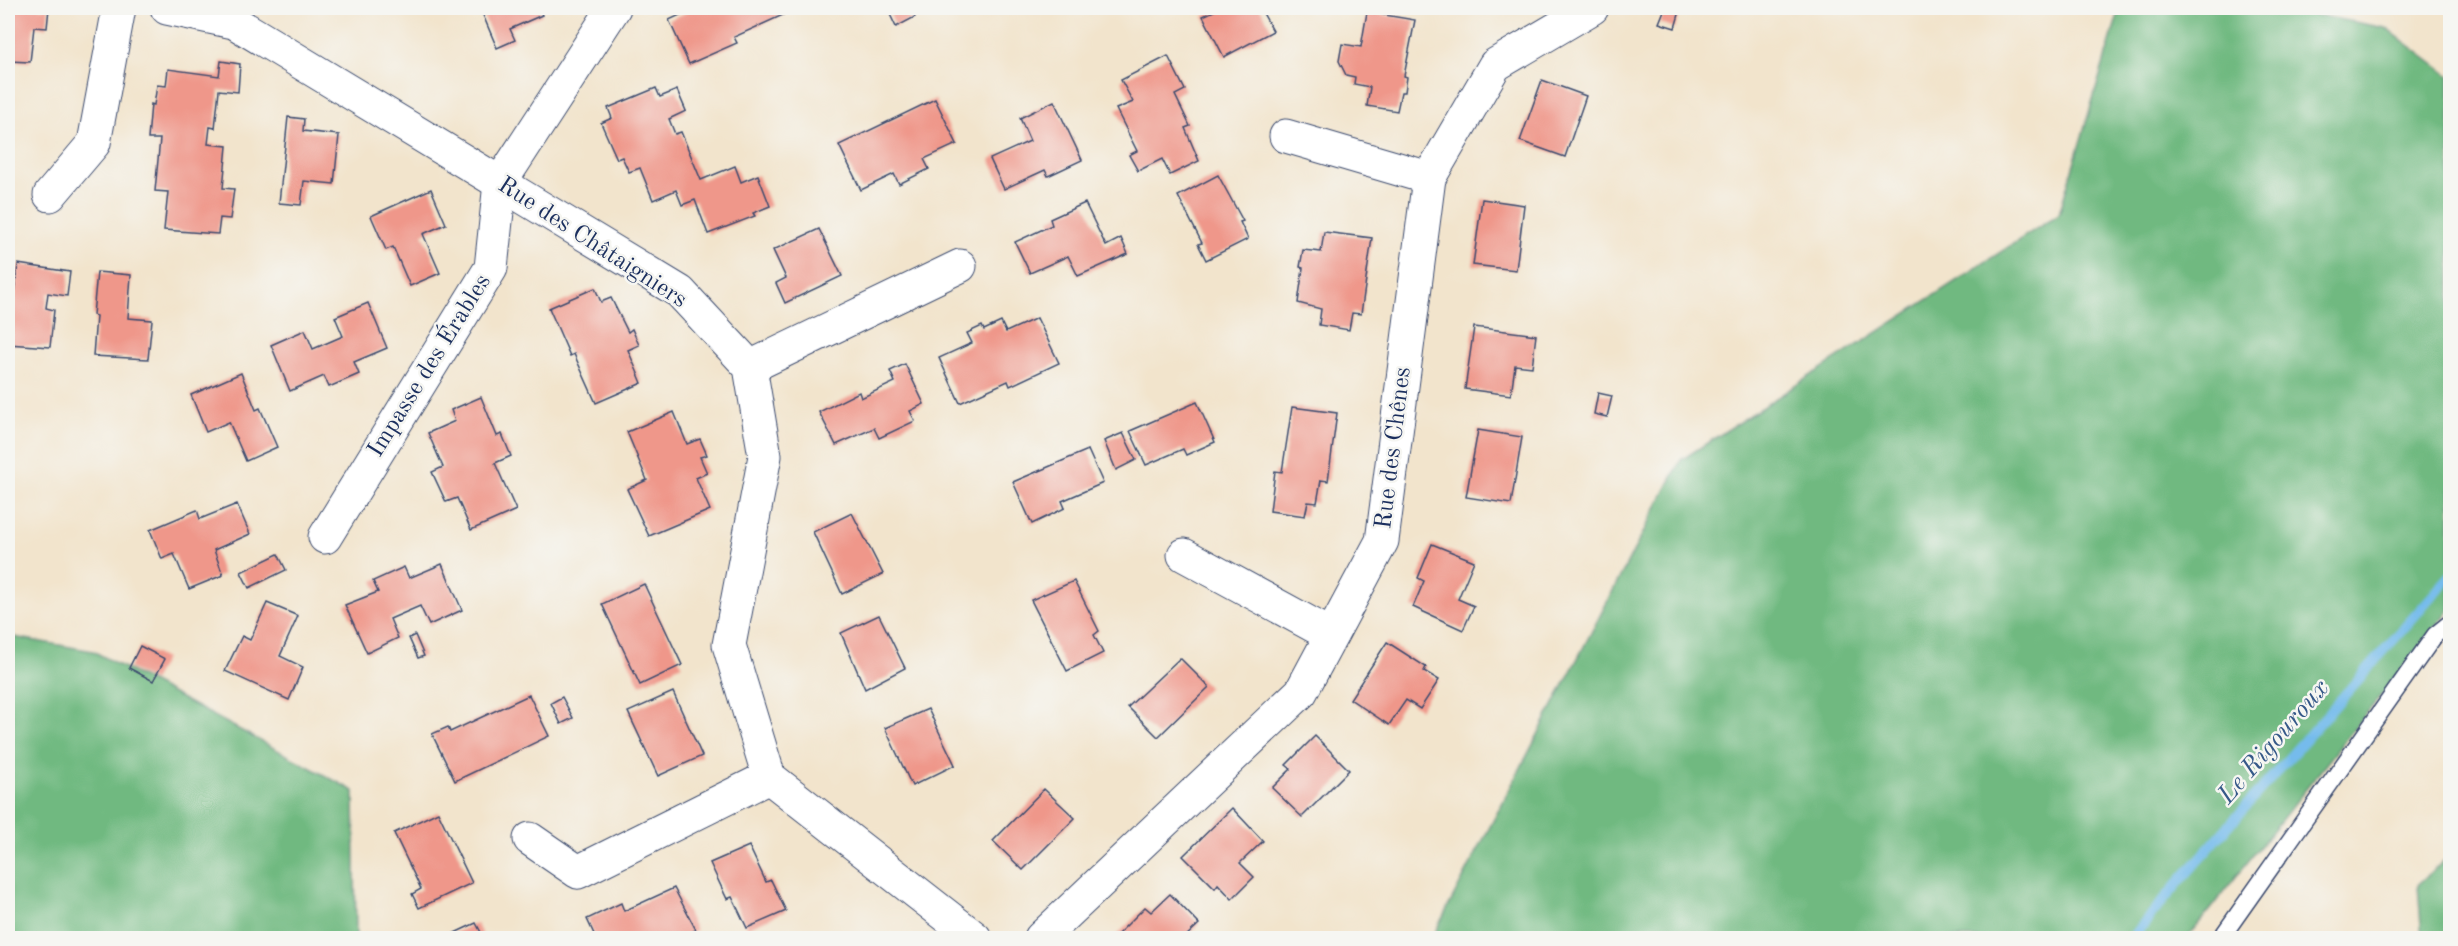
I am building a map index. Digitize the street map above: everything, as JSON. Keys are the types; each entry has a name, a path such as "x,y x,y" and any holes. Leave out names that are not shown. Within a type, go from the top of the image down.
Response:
{"street":[{"path":"50,195 94,144 119,8"},
{"name":"Rue des Châtaigniers","path":"167,8 234,22 680,292 750,367"},
{"path":"500,183 614,8"},
{"name":"Rue des Chênes","path":"1041,939 1301,692 1382,541 1429,178 1495,65 1592,8"},
{"path":"1286,136 1429,178"},
{"name":"Impasse des Érables","path":"325,537 491,268 500,183"},
{"path":"960,266 750,367 765,456 729,645 769,777 975,939"},
{"path":"1184,555 1331,635"},
{"path":"530,839 578,872 769,777"}],"lane":[{"path":"2221,939 2435,634 2451,623"}],"green space":[{"path":"2120,8 2280,8 2386,28 2450,76 2450,609 2187,938 1432,938 1681,460 2059,214"},
{"path":"8,636 93,651 354,791 356,938 8,938"},
{"path":"2450,855 2450,938 2422,938 2418,885"}],"building":[{"path":"8,8 49,8 47,28 34,27 30,62 8,61"},
{"path":"480,8 539,8 542,15 510,29 515,40 497,48"},
{"path":"695,8 779,8 783,15 734,37 737,43 689,64 669,20"},
{"path":"887,8 911,8 915,17 896,27"},
{"path":"1220,8 1260,8 1273,31 1224,57 1203,16"},
{"path":"1665,8 1680,11 1675,28 1659,23"},
{"path":"1367,12 1415,20 1404,76 1407,77 1405,92 1401,92 1397,111 1367,106 1370,87 1354,84 1355,77 1346,75 1339,61 1342,44 1361,47"},
{"path":"1168,56 1185,90 1175,95 1190,126 1185,128 1199,161 1170,175 1162,159 1138,171 1129,155 1137,151 1116,109 1133,102 1121,80"},
{"path":"221,61 240,64 238,92 219,90 215,128 210,127 208,144 227,146 223,188 234,189 230,219 220,218 218,234 164,230 168,192 155,191 160,139 148,139 151,104 154,105 157,85 166,86 168,69 219,76"},
{"path":"1542,80 1586,96 1565,157 1520,141"},
{"path":"656,88 660,97 677,90 686,111 669,119 675,134 681,132 701,180 735,166 741,182 758,175 770,206 753,213 755,216 708,234 695,200 682,205 676,190 653,200 640,168 629,172 622,157 617,159 601,123 612,118 608,108"},
{"path":"935,99 957,144 924,159 929,169 899,184 894,174 861,190 839,145"},
{"path":"1054,101 1082,160 1048,176 1045,170 1004,189 990,159 1030,141 1020,118"},
{"path":"288,117 304,119 303,131 339,135 334,184 304,181 301,205 279,203"},
{"path":"1218,175 1243,221 1240,222 1248,239 1206,260 1198,244 1202,243 1178,196"},
{"path":"431,189 446,224 423,234 440,273 410,286 393,247 386,250 371,216"},
{"path":"1482,199 1524,205 1516,270 1473,265"},
{"path":"1085,203 1106,246 1121,238 1128,254 1078,276 1068,256 1030,273 1015,242 1052,225 1050,219"},
{"path":"819,229 842,276 785,303 776,283 786,278 773,250"},
{"path":"1324,232 1372,238 1361,314 1352,313 1349,330 1319,325 1321,309 1298,303 1303,250 1321,252"},
{"path":"18,264 70,272 67,296 48,293 46,308 54,310 50,347 8,344 8,304 14,304"},
{"path":"97,272 131,275 128,318 152,320 148,359 93,356 96,316 93,315"},
{"path":"595,288 601,302 611,298 628,332 632,329 639,345 628,350 642,383 596,403 574,354 570,356 549,308"},
{"path":"368,303 387,348 354,362 359,374 329,387 324,376 290,391 271,345 305,330 313,349 343,336 335,317"},
{"path":"1037,318 1059,363 1010,386 1008,381 960,403 939,358 972,343 967,333 982,326 984,330 1001,322 1006,332"},
{"path":"1474,327 1536,335 1532,367 1515,365 1511,395 1465,389"},
{"path":"905,364 924,404 910,411 915,421 879,438 874,428 836,445 819,412 859,392 861,398 895,382 890,371"},
{"path":"241,373 256,410 260,408 277,447 246,461 229,422 206,432 191,395"},
{"path":"1598,393 1612,396 1607,417 1594,414"},
{"path":"481,397 497,436 502,434 511,456 495,463 516,510 471,530 457,498 446,502 432,472 443,467 428,433 455,421 451,410"},
{"path":"1197,402 1215,442 1186,455 1183,449 1146,465 1130,431"},
{"path":"1292,407 1337,413 1328,481 1321,480 1317,503 1308,502 1305,516 1270,511 1275,471 1282,472"},
{"path":"674,412 687,444 700,439 707,455 700,457 707,473 696,478 710,510 649,536 627,489 647,480 627,432"},
{"path":"1478,430 1522,437 1511,504 1466,497"},
{"path":"1123,433 1136,460 1116,470 1104,441"},
{"path":"1088,450 1103,483 1062,501 1065,508 1032,524 1013,482"},
{"path":"237,504 250,534 214,550 223,575 189,589 174,554 162,559 150,530 197,510 200,519"},
{"path":"852,513 883,574 842,594 813,532"},
{"path":"1432,544 1474,561 1458,599 1474,606 1463,630 1413,607 1424,581 1418,578"},
{"path":"278,554 286,570 249,588 241,572"},
{"path":"442,564 462,610 429,625 420,606 390,619 398,638 367,653 345,605 378,592 373,581 404,567 409,578"},
{"path":"1074,581 1099,631 1094,635 1103,653 1067,671 1031,600"},
{"path":"644,584 682,665 640,685 602,604"},
{"path":"267,603 298,616 280,656 303,667 289,700 225,671 242,636 250,640"},
{"path":"879,615 905,668 865,689 841,633"},
{"path":"415,635 424,656 418,658 409,638"},
{"path":"1387,642 1426,667 1424,671 1439,680 1420,709 1406,700 1389,725 1350,699"},
{"path":"140,646 165,659 153,681 129,668"},
{"path":"1180,658 1209,687 1158,737 1128,707"},
{"path":"673,692 702,756 658,776 628,712"},
{"path":"529,695 549,736 455,781 432,734 448,727 450,732"},
{"path":"562,697 573,718 561,724 551,703"},
{"path":"928,709 955,765 912,786 885,728"},
{"path":"1315,736 1349,770 1302,817 1272,788 1291,769 1286,765"},
{"path":"1044,789 1075,818 1023,870 993,841"},
{"path":"1232,808 1263,841 1240,863 1254,877 1232,899 1218,884 1215,888 1183,856"},
{"path":"438,812 472,883 419,908 412,894 421,889 394,833"},
{"path":"749,846 766,882 771,880 786,911 747,928 732,897 727,899 710,863"},
{"path":"674,888 696,930 678,938 584,938 594,934 587,919 621,903 624,911"},
{"path":"1170,894 1199,924 1184,938 1115,937 1145,907 1151,912"},
{"path":"476,923 484,938 444,938"}],"waterway":[{"name":"Le Rigouroux","path":"2132,938 2450,576"}]}
